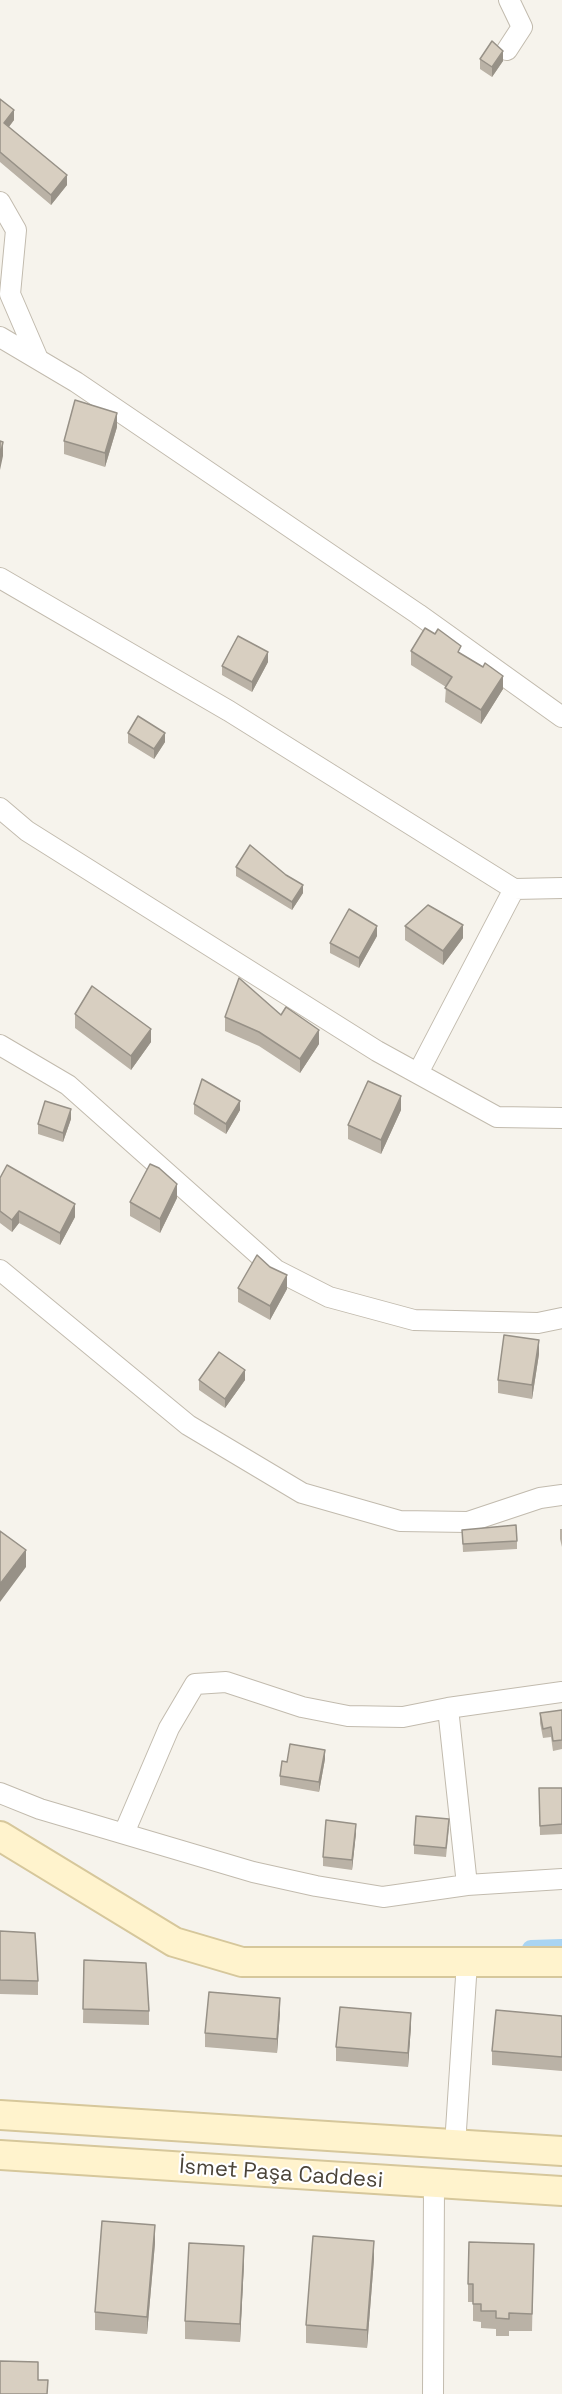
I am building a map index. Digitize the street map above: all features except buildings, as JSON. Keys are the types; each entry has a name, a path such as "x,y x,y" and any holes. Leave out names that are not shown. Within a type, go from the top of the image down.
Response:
{"main road":[{"path":"0,1836 174,1942 242,1962 562,1962"},
{"path":"0,2115 562,2151"},
{"name":"İsmet Paşa Caddesi","path":"0,2156 562,2191"}],"street":[{"path":"507,50 522,27 509,0"},
{"path":"0,202 16,230 10,294 38,359"},
{"path":"0,337 76,382 418,614 562,717"},
{"path":"0,578 229,711 514,889 562,888"},
{"path":"0,808 27,831 376,1051 497,1117 562,1118"},
{"path":"418,1073 514,889"},
{"path":"0,1045 68,1085 276,1270 329,1297 414,1320 538,1323 562,1318"},
{"path":"0,1270 188,1425 302,1493 400,1521 468,1522 540,1498 562,1496"},
{"path":"124,1833 169,1728 195,1684 226,1682 302,1707 348,1716 404,1717 448,1708 562,1692"},
{"path":"448,1708 466,1885"},
{"path":"0,1793 40,1809 254,1872 316,1886 383,1896 466,1885 562,1879"},
{"path":"455,2145 467,1962"},
{"path":"433,2394 434,2184"}],"waterway":[{"path":"531,1949 562,1948"}]}
